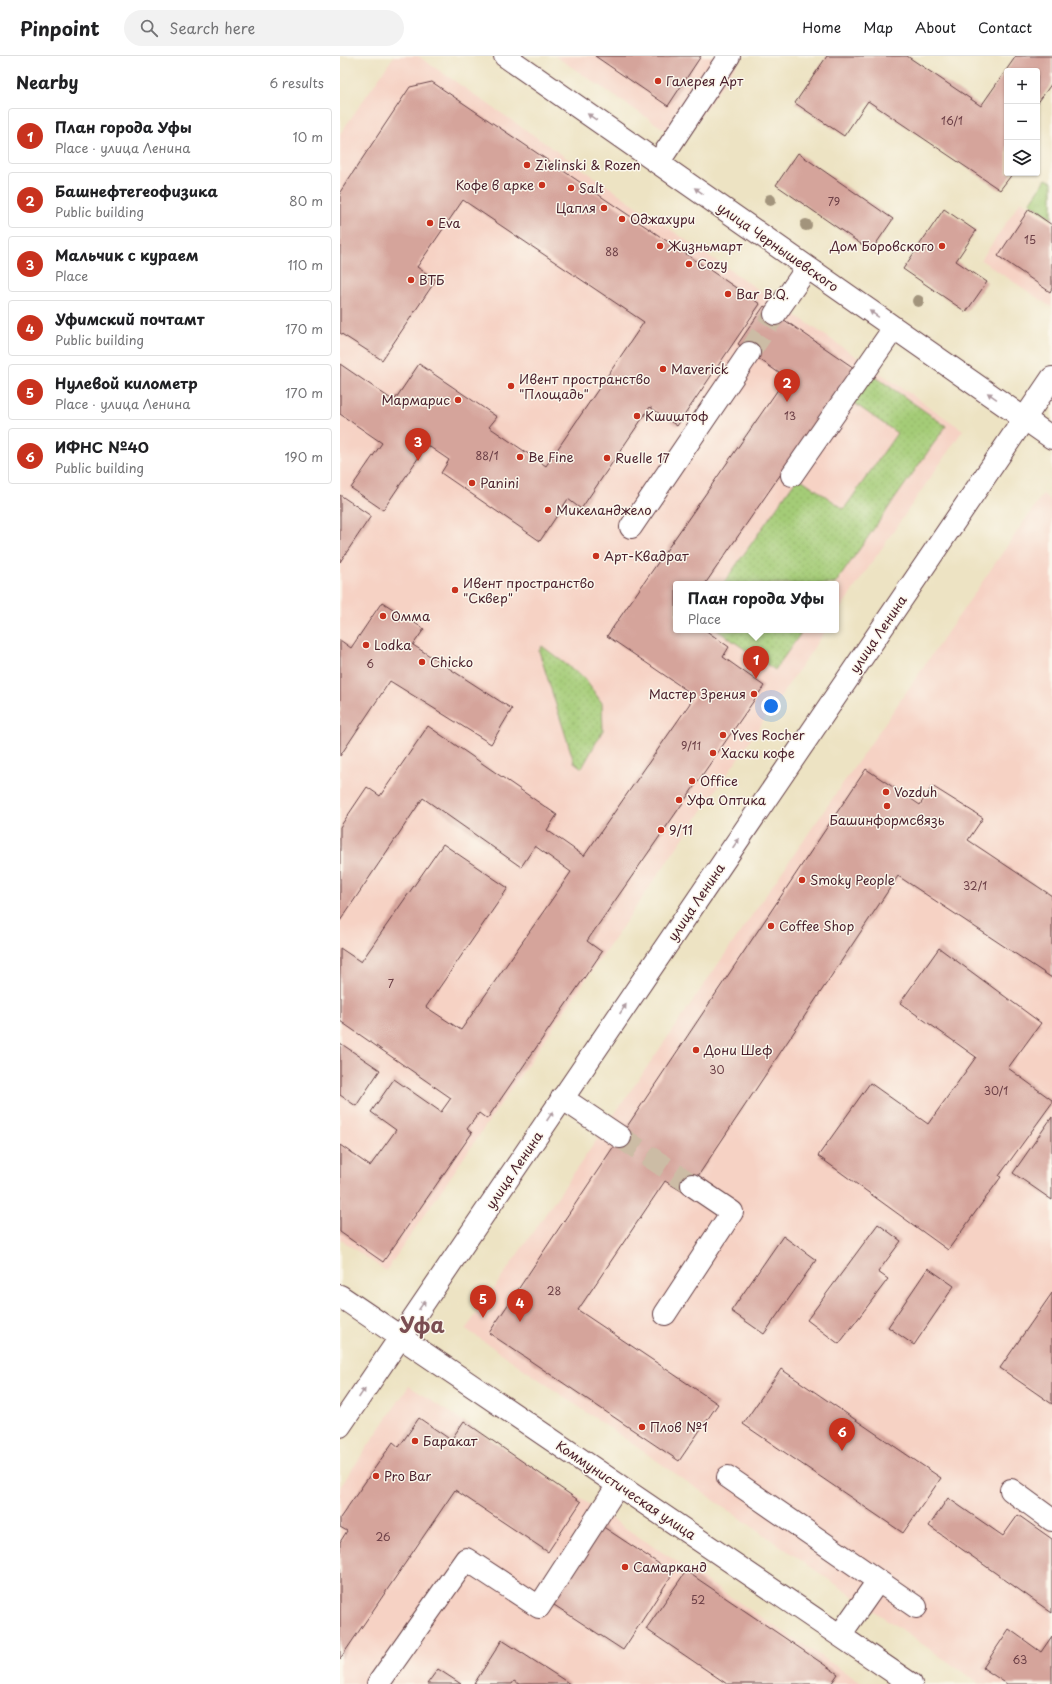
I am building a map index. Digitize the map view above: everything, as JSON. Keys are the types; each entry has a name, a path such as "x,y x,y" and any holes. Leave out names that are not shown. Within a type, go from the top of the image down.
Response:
{"main road":[{"name":"улица Чернышевского","path":"505,56 1052,438"},
{"path":"658,163 729,56"},
{"path":"776,314 807,268"},
{"path":"792,475 894,328"},
{"path":"631,528 749,353"},
{"name":"улица Ленина","path":"340,1426 1052,378"},
{"path":"562,1098 620,1137"},
{"path":"665,1314 732,1212 692,1185"},
{"name":"Коммунистическая улица","path":"340,1296 911,1684"},
{"path":"728,1477 916,1607"},
{"path":"378,1684 466,1559 539,1607 618,1485"},
{"path":"1011,1490 1052,1520"},
{"path":"840,1635 878,1581"}],"shaded area":[{"path":"394,56 418,56 963,430 839,611 839,581 673,581 673,633 824,633 386,1271 340,1239 340,134"},
{"path":"555,56 742,56 683,142"},
{"path":"1021,201 1052,222 1051,307 981,260"},
{"path":"1043,494 1052,501 1052,1684 980,1684 466,1329"},
{"path":"409,1386 863,1684 340,1684 340,1487"}],"green space":[{"path":"1046,179 1052,182 1052,218 1030,203"},
{"path":"870,373 946,426 837,581 725,581 798,477 844,509 897,433 851,401"},
{"path":"721,633 801,633 775,670"},
{"path":"542,646 584,678 602,703 603,730 582,768 574,762 539,651"}],"building":[{"name":"Галерея Арт","path":"595,56 701,56 668,106"},
{"path":"827,56 907,56 981,106 1004,73 1004,176 1011,176 1000,190 868,101 844,136 795,103"},
{"path":"1016,56 1052,56 1052,83 1040,100 1040,68 1008,68"},
{"path":"432,82 760,304 677,426 650,407 581,509 568,499 540,541 441,473 449,460 427,445 383,510 351,488 382,443 340,414 340,364 394,401 419,364 497,417 489,427 546,466 644,322 463,200 417,267 436,280 382,360 340,333 340,192 410,87"},
{"path":"798,153 893,219 871,251 776,185"},
{"name":"Дом Боровского","path":"944,209 976,231 956,261 987,282 966,312 903,269"},
{"path":"1029,209 1052,225 1052,288 1050,292 998,256"},
{"path":"764,306 854,368 707,581 673,581 673,633 709,633 729,647 723,657 764,686 587,941 602,952 487,1119 479,1113 467,1129 472,1133 383,1262 340,1232 340,1145 370,1166 396,1130 371,1112 394,1079 441,1112 451,1098 340,1021 340,948 361,962 443,844 508,888 426,1007 461,1030 571,872 535,846 521,867 423,798 340,921 340,827 367,787 380,796 428,726 557,815 547,830 584,856 695,696 607,636 786,378 738,344"},
{"path":"340,495 371,516 340,562"},
{"path":"382,602 424,629 413,645 512,709 491,744 390,681 340,756 340,640 351,648"},
{"path":"866,769 920,805 932,786 983,818 968,840 1052,896 1052,978 898,876 686,1194 665,1181 578,1310 718,1404 679,1461 489,1333"},
{"path":"939,948 1041,1023 1008,1068 1052,1100 1052,1103 999,1176 1001,1177 948,1250 818,1156 870,1083 928,1124 976,1057 900,1003"},
{"path":"340,1043 380,1070 356,1106 340,1095"},
{"path":"1052,1117 1052,1200 1013,1173"},
{"path":"878,1224 901,1241 878,1272 888,1279 839,1344 807,1320"},
{"path":"783,1236 816,1260 764,1334 731,1311"},
{"path":"928,1268 954,1286 914,1345 888,1327"},
{"path":"1052,1293 1052,1404 1000,1368"},
{"path":"781,1369 941,1478 903,1533 743,1424"},
{"path":"419,1418 451,1440 464,1421 581,1502 548,1552 455,1490 340,1659 340,1542 347,1531 340,1527 340,1518 393,1442 399,1447"},
{"path":"948,1498 1003,1536 1018,1515 1052,1539 1052,1613 929,1526"},
{"path":"602,1526 673,1573 623,1650 551,1603"},
{"path":"686,1571 838,1674 831,1684 727,1684 646,1629"},
{"path":"1009,1629 1041,1652 1052,1636 1052,1684 1007,1684 983,1668"},
{"path":"502,1640 570,1684 519,1684 514,1681 512,1684 474,1684"},
{"path":"438,1669 461,1684 427,1684"}],"tunnel":[{"path":"749,353 775,314"},
{"path":"620,1137 692,1185"}],"place":[{"name":"Галерея Арт","path":"658,81"},
{"name":"Zielinski & Rozen","path":"527,165"},
{"name":"Кофе в арке","path":"542,185"},
{"name":"Salt","path":"571,188"},
{"name":"Цапля","path":"604,208"},
{"name":"Оджахури","path":"622,219"},
{"name":"Eva","path":"430,223"},
{"name":"Жизньмарт","path":"660,246"},
{"name":"Дом Боровского","path":"942,246"},
{"name":"Cozy","path":"689,264"},
{"name":"ВТБ","path":"411,280"},
{"name":"Bar B.Q.","path":"728,294"},
{"name":"Maverick","path":"663,369"},
{"name":"Ивент пространство \"Площадь\"","path":"511,386"},
{"name":"Мармарис","path":"458,400"},
{"name":"Башнефтегеофизика","path":"787,402"},
{"name":"Кшиштоф","path":"637,416"},
{"name":"Be Fine","path":"520,457"},
{"name":"Ruelle 17","path":"607,458"},
{"name":"Мальчик с кураем","path":"418,461"},
{"name":"Panini","path":"472,483"},
{"name":"Микеланджело","path":"548,510"},
{"name":"Арт-Квадрат","path":"596,556"},
{"name":"Ивент пространство \"Сквер\"","path":"455,590"},
{"name":"Омма","path":"383,616"},
{"name":"Lodka","path":"366,645"},
{"name":"Chicko","path":"422,662"},
{"name":"План города Уфы","path":"756,679"},
{"name":"Мастер Зрения","path":"754,694"},
{"name":"Yves Rocher","path":"723,735"},
{"name":"Хаски кофе","path":"713,753"},
{"name":"Office","path":"692,781"},
{"name":"Vozduh","path":"886,792"},
{"name":"Уфа Оптика","path":"679,800"},
{"name":"Башинформсвязь","path":"887,806"},
{"name":"9/11","path":"661,830"},
{"name":"Smoky People","path":"802,880"},
{"name":"Coffee Shop","path":"771,926"},
{"name":"Дони Шеф","path":"696,1050"},
{"name":"Нулевой километр","path":"483,1318"},
{"name":"Уфимский почтамт","path":"520,1322"},
{"name":"Плов №1","path":"642,1427"},
{"name":"Баракат","path":"415,1441"},
{"name":"ИФНС №40","path":"842,1451"},
{"name":"Pro Bar","path":"376,1476"},
{"name":"Самарканд","path":"625,1567"}],"district":[{"name":"Уфа","path":"422,1326"}]}
